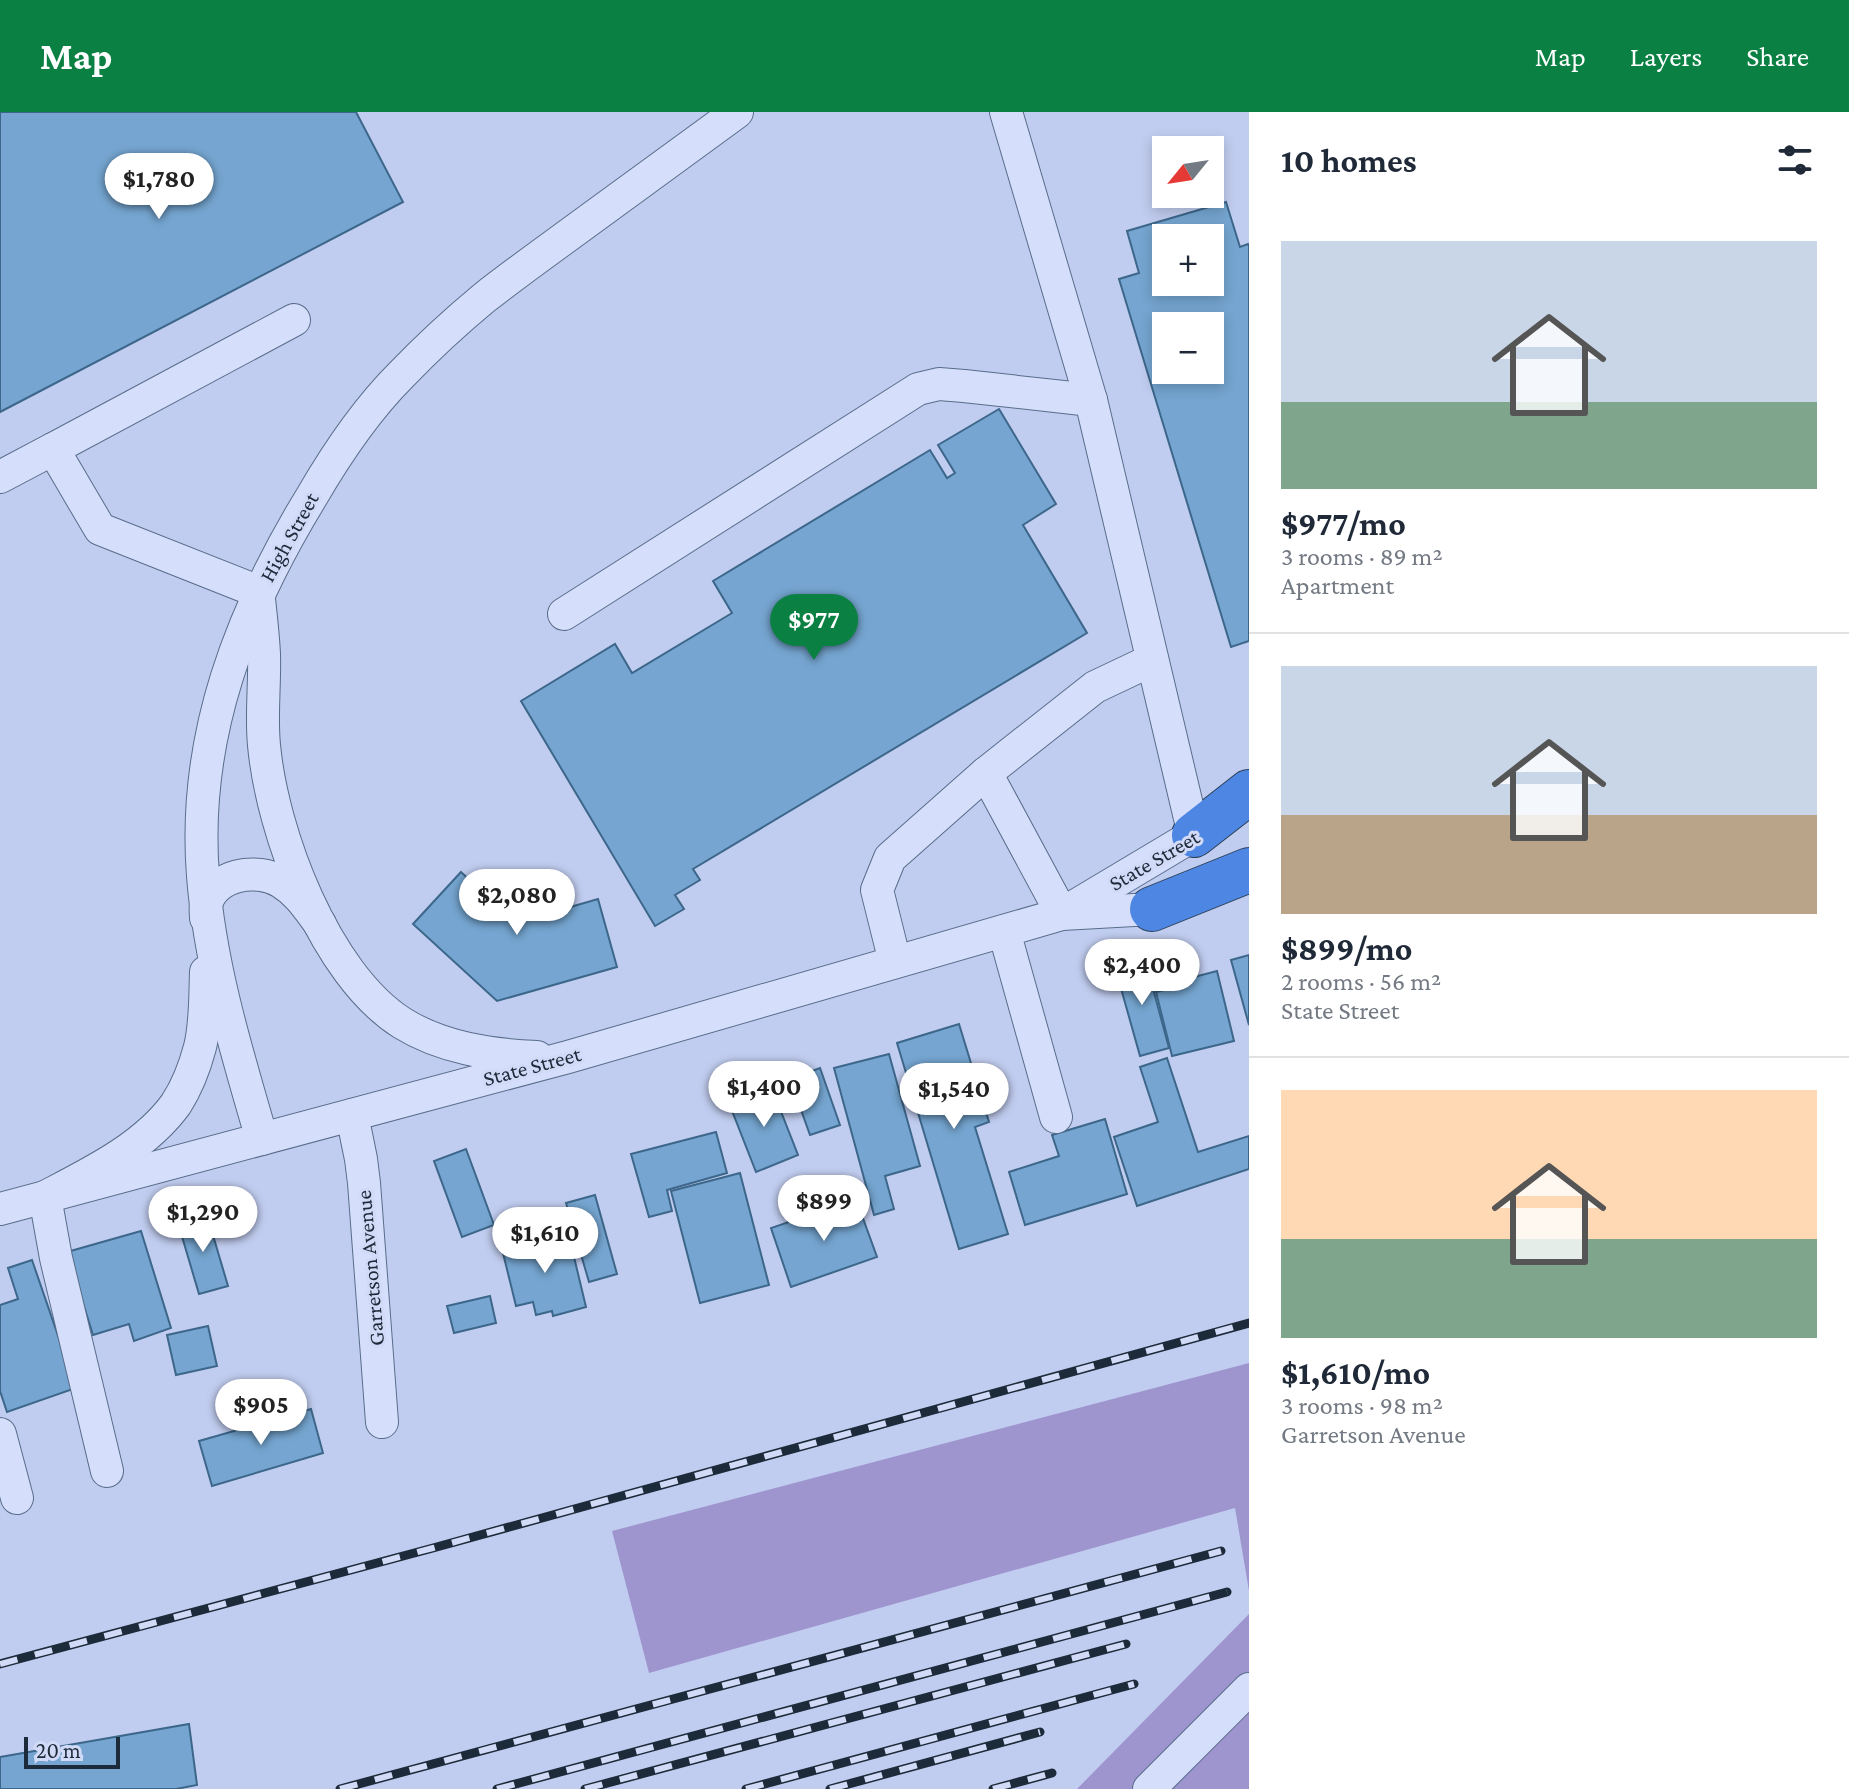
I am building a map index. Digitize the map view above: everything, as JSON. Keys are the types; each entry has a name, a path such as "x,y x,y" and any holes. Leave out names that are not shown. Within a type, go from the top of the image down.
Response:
{"highway":[{"path":"1194,835 1249,792"},
{"path":"1152,909 1249,870"}],"street":[{"name":"High Street","path":"262,1139 224,1003 206,905 202,827 209,756 226,674 259,592 326,472 359,423 399,377 484,298 737,112"},
{"path":"1006,112 1091,400 1194,835"},
{"path":"0,477 294,320"},
{"path":"564,614 918,389 939,384 1091,400"},
{"path":"53,449 100,529 259,592 264,656 262,720 275,808 296,873 320,924 351,974 386,1011 417,1031 455,1046 509,1055 568,1057"},
{"path":"895,962 877,890 890,858 986,773 1095,687 1152,660"},
{"path":"986,773 1062,914"},
{"name":"State Street","path":"1062,914 1194,835 1249,811"},
{"path":"107,1471 56,1258 45,1197 86,1176 145,1136 176,1104 200,1046 204,1023 206,905 223,882 252,873 278,880 292,889 320,924"},
{"name":"State Street","path":"0,1209 568,1057 1062,914 1152,909 1249,887"},
{"path":"1004,931 1056,1117"},
{"name":"Garretson Avenue","path":"352,1115 364,1183 382,1422"},
{"path":"0,1434 17,1498"},
{"path":"1149,1789 1249,1689"}],"shaded area":[{"path":"1249,1363 1249,1591 1235,1508 649,1673 612,1531"},
{"path":"1249,1614 1249,1789 1077,1789"}],"building":[{"path":"0,112 356,112 403,202 0,412"},
{"path":"1226,202 1240,247 1249,246 1249,641 1231,647 1119,279 1139,273 1127,231 1206,208 1224,208"},
{"path":"999,409 1056,504 1023,525 1087,633 693,869 700,880 675,895 684,909 655,926 521,701 615,644 632,673 732,613 713,581 930,450 947,478 955,473 938,445"},
{"path":"461,872 486,895 498,881 503,885 527,879 550,900 553,912 598,899 617,967 497,1001 413,924"},
{"path":"1249,955 1249,1025 1231,960"},
{"path":"1145,959 1169,1048 1140,1056 1115,967"},
{"path":"1217,971 1234,1041 1172,1056 1156,992 1176,987 1175,982"},
{"path":"959,1024 989,1122 975,1127 1008,1234 959,1249 897,1043"},
{"path":"889,1054 920,1166 885,1176 894,1209 874,1215 834,1068"},
{"path":"1167,1058 1198,1152 1249,1136 1249,1169 1137,1206 1114,1137 1158,1122 1140,1067"},
{"path":"820,1068 840,1125 810,1135 790,1079"},
{"path":"771,1086 798,1155 756,1172 729,1103"},
{"path":"1105,1119 1127,1194 1025,1225 1009,1172 1059,1156 1052,1135"},
{"path":"716,1132 727,1173 667,1190 672,1211 649,1217 631,1154"},
{"path":"466,1149 494,1225 462,1237 434,1161"},
{"path":"740,1173 769,1285 700,1303 671,1191"},
{"path":"595,1195 617,1274 589,1282 566,1203"},
{"path":"856,1199 877,1257 791,1287 771,1228"},
{"path":"207,1215 228,1286 199,1294 178,1223"},
{"path":"141,1231 171,1328 134,1341 129,1324 93,1335 67,1252"},
{"path":"568,1232 586,1307 553,1316 552,1311 536,1315 533,1302 516,1306 502,1249"},
{"path":"32,1260 76,1388 7,1412 0,1391 0,1305 18,1299 8,1268"},
{"path":"490,1296 496,1323 454,1333 447,1306"},
{"path":"208,1326 217,1366 176,1375 167,1335"},
{"path":"311,1409 323,1453 212,1486 199,1441"},
{"path":"189,1724 197,1785 176,1789 0,1789 0,1757"}],"railway":[{"path":"0,1664 1249,1323"},
{"path":"340,1789 1221,1551"},
{"path":"497,1789 1227,1592"},
{"path":"585,1789 1126,1644"},
{"path":"746,1789 1134,1684"},
{"path":"830,1789 1040,1732"},
{"path":"993,1789 1052,1773"}]}
